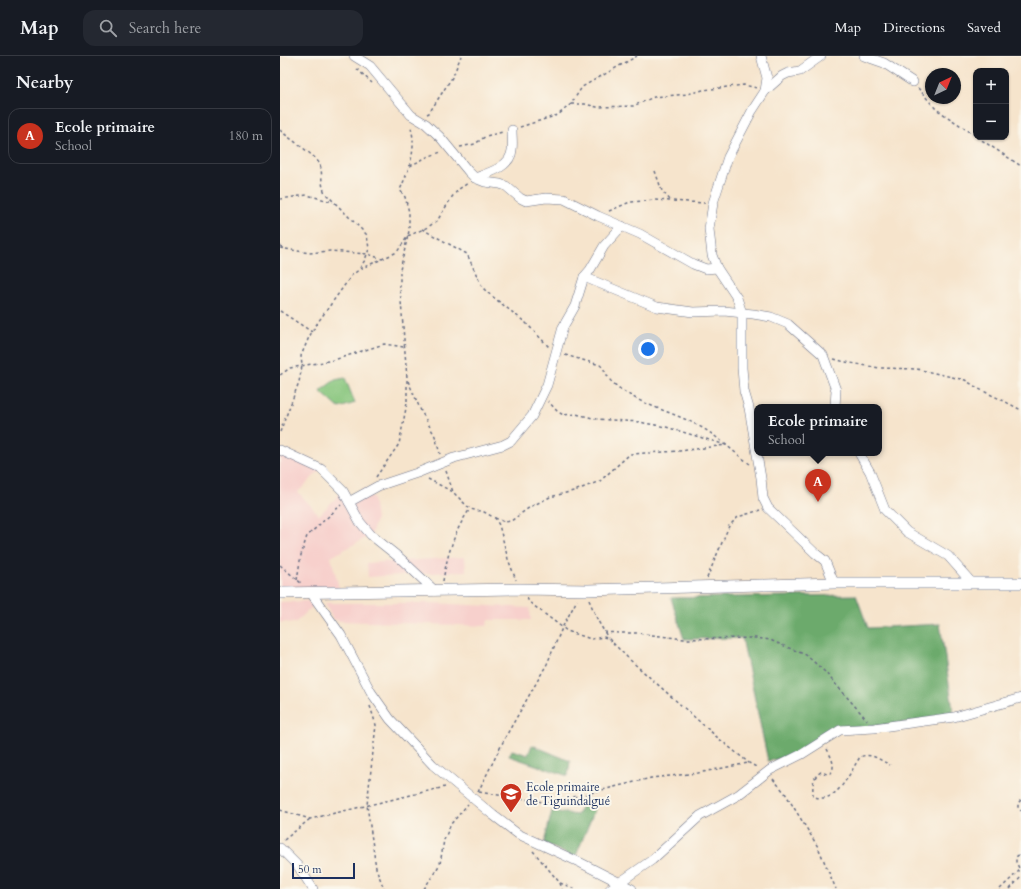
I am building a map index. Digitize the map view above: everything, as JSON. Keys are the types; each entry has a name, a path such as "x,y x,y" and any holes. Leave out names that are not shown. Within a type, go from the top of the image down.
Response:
{"street":[{"path":"354,56 370,66 412,119 433,130 475,178 485,182 506,186 523,200 528,201 553,198 564,199 598,216 640,234 693,264 706,269 717,268"},
{"path":"761,56 767,78 764,92"},
{"path":"754,437 749,408 744,391 742,368 742,313 737,298 717,268 709,241 709,229 713,203 732,148 764,92 782,76 788,73 800,71 821,56"},
{"path":"864,56 884,63 914,82"},
{"path":"475,178 501,167 510,157 512,151 512,130"},
{"path":"349,502 378,486 417,474 454,458 503,446 511,441 532,416 547,385 563,327 575,306 584,277 590,270 604,246 622,226"},
{"path":"584,277 657,307 693,312 724,311 742,313 771,317 788,324 823,356 836,390 835,404"},
{"path":"280,450 320,468 342,491 360,522 371,535 438,591"},
{"path":"757,456 763,498 768,508 825,561 834,583"},
{"path":"861,456 870,472 884,510 906,532 948,556 972,583"},
{"path":"280,593 520,589 582,590 834,583 1021,583"},
{"path":"311,593 341,635 371,692 390,718 433,765 518,834 632,889"},
{"path":"610,889 652,860 700,816 738,795 770,770 802,754 840,730 874,728 954,717 1021,698"},
{"path":"280,848 298,866 313,889"}],"path":[{"path":"375,479 399,444 407,403 407,378 400,270 409,230 409,212 405,197 400,190 410,166 414,138 412,119 429,113 452,76 461,56"},
{"path":"410,166 427,157 475,144 486,136 512,130 558,115 571,104 582,87 637,56"},
{"path":"356,67 373,84"},
{"path":"914,82 936,109 973,133"},
{"path":"571,104 585,104 597,107 632,106 654,97 688,94 703,90 744,85 757,87 764,92"},
{"path":"280,130 315,158 320,164 321,185 325,193 367,234 369,249 360,269"},
{"path":"983,140 1021,166"},
{"path":"655,171 662,191 667,198 672,201"},
{"path":"280,432 299,382 302,356 312,332 352,276 360,269 396,252 408,236 422,230 437,220 459,189 475,178"},
{"path":"280,199 307,195 333,202"},
{"path":"598,216 630,202 654,200 713,203"},
{"path":"422,230 467,254 482,288 526,323 540,339 556,353 600,365 612,383 638,401 698,425 760,471"},
{"path":"280,247 309,253 330,251 368,254 382,259"},
{"path":"280,311 312,332"},
{"path":"280,374 290,368 334,360 384,344 404,347"},
{"path":"823,356 845,362 880,368 917,369 965,380 979,389 1021,410"},
{"path":"407,378 418,405 435,436 453,492"},
{"path":"542,394 557,411 563,415 576,414 597,419 639,422 666,427 726,445"},
{"path":"417,474 434,481 453,492 470,509 484,512 505,522 511,521 530,507 550,497 577,490 600,481 630,454 680,451 726,445"},
{"path":"297,580 301,555 307,536 342,504 349,502"},
{"path":"703,587 726,531 733,521 748,513 768,508"},
{"path":"438,591 452,542 462,520 470,509"},
{"path":"495,518 499,525 508,559 520,589 530,602 567,631 591,639 603,637 608,638"},
{"path":"280,565 311,593"},
{"path":"749,763 698,773 651,778 549,803 478,792 506,736 547,664 562,628 582,590 590,601 598,622 608,638 629,659 718,738 749,763 766,773 785,793 818,847 836,889"},
{"path":"604,632 637,633 684,639 756,638 770,640 806,655 824,670 874,728"},
{"path":"369,704 376,725 367,805 376,868 384,889"},
{"path":"821,741 826,747 833,762 834,769 831,773 827,774 820,772 816,775 813,781 813,796 818,799 824,798 839,791 860,757 866,754 890,765"},
{"path":"280,843 310,819 457,784"},
{"path":"424,889 440,864 444,840 451,824 473,799"},
{"path":"1021,800 1018,803 1018,807 1021,811"},
{"path":"280,810 310,819"},
{"path":"533,851 560,883 562,889"},
{"path":"1000,889 1020,870 1016,862 1016,857 1021,853"},
{"path":"1010,889 1021,877"},
{"path":"560,883 575,889"}],"shaded area":[{"path":"280,450 321,469 298,492 319,515 343,491 349,502 363,489 373,498 376,520 371,535 331,557 340,592 280,593"},
{"path":"465,557 466,571 368,577 367,563"},
{"path":"308,601 313,606 295,623 280,623 280,602"},
{"path":"325,603 431,603 530,608 531,620 488,620 487,626 340,621 333,619"}],"green space":[{"path":"345,378 355,403 339,408 320,391 335,380"},
{"path":"856,595 868,628 940,624 954,717 840,730 802,754 768,761 742,638 684,639 671,598"},
{"path":"532,745 570,761 568,776 509,756 512,750 528,755"},
{"path":"584,802 595,809 575,858 544,843 552,811 577,815"}],"place":[{"name":"Ecole primaire","path":"818,502"},
{"name":"Ecole primaire de Tiguindalgué","path":"511,814"}]}
